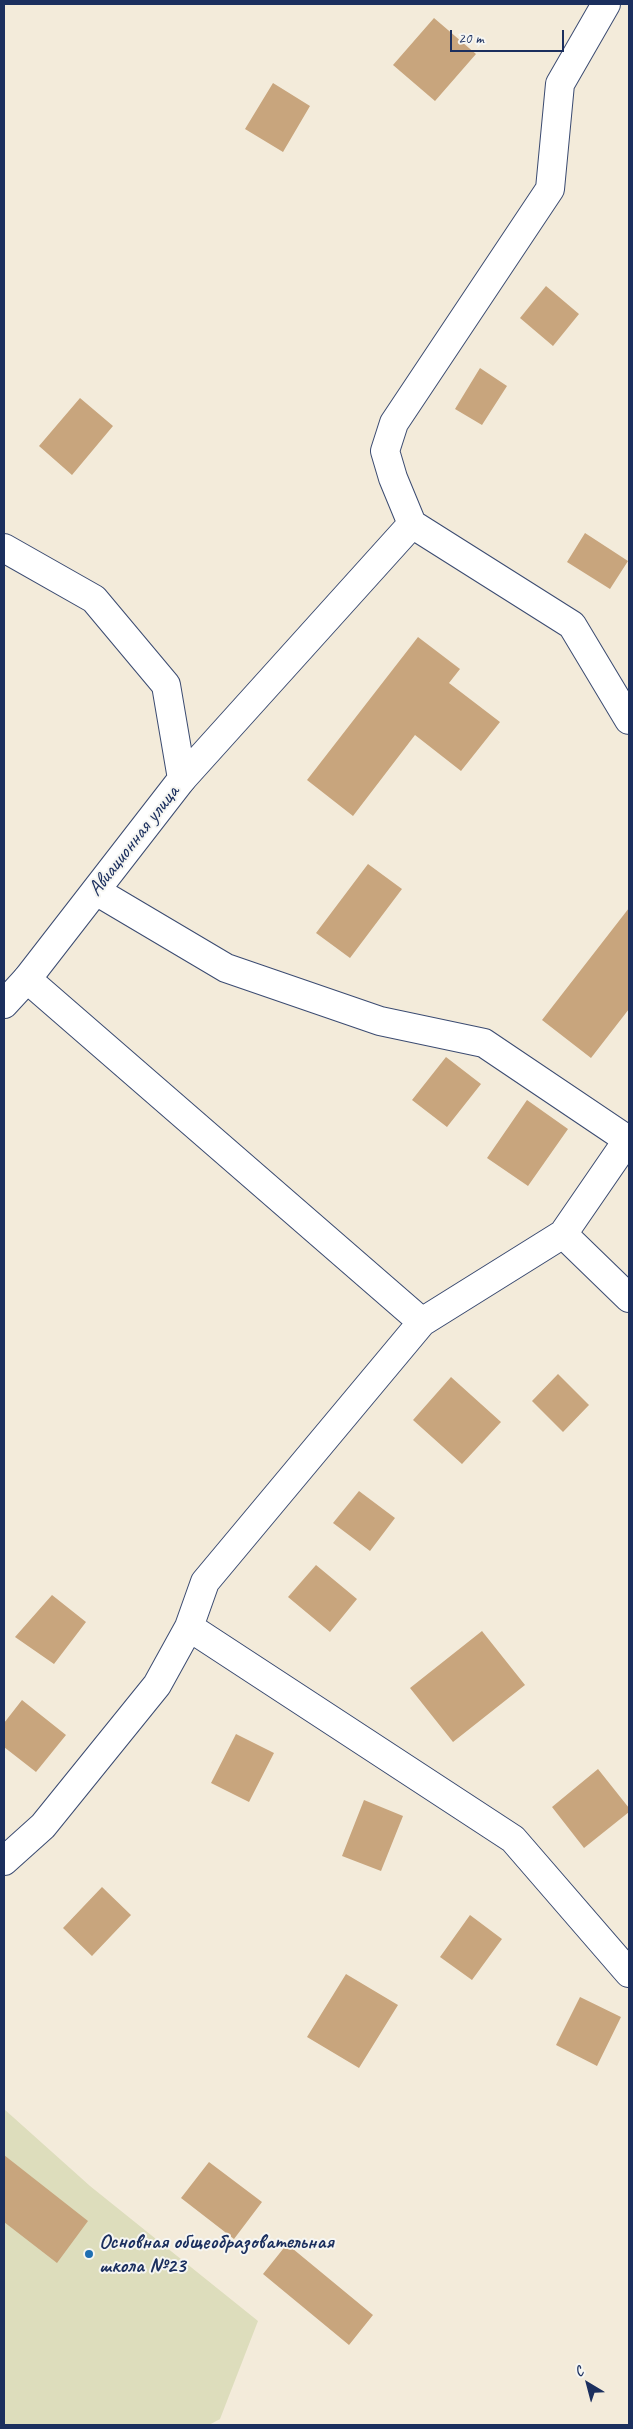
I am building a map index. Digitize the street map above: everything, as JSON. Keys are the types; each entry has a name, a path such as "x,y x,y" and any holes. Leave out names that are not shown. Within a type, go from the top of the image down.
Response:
{"street":[{"path":"606,4 560,84 550,189 394,422 386,451 393,478 412,524 572,625 629,720"},
{"path":"182,779 412,524"},
{"name":"Авиационная улица","path":"4,548 94,599 166,685 182,779 27,979 4,1004"},
{"path":"4,1861 43,1826 157,1685 189,1627 205,1582 422,1322 563,1234 629,1139 484,1043 380,1021 226,968 96,891"},
{"path":"27,979 422,1322"},
{"path":"563,1234 629,1298"},
{"path":"189,1627 513,1839 629,1974"}],"shaded area":[{"name":"Основная общеобразовательная школа №23","path":"4,2109 90,2186 258,2321 220,2419 209,2425 4,2425"}],"building":[{"path":"434,18 476,54 435,101 393,65"},
{"path":"273,83 310,106 283,152 245,129"},
{"path":"546,286 579,314 553,346 520,318"},
{"path":"480,368 507,386 482,425 455,409"},
{"path":"80,398 113,426 72,475 39,446"},
{"path":"585,533 628,561 610,589 567,562"},
{"path":"418,637 460,669 449,683 500,722 461,771 415,735 353,816 307,780"},
{"path":"368,864 402,889 350,958 316,933"},
{"path":"629,908 629,1009 591,1058 542,1020"},
{"path":"446,1057 481,1084 447,1127 412,1100"},
{"path":"527,1100 568,1129 528,1186 487,1158"},
{"path":"558,1374 589,1405 563,1432 532,1401"},
{"path":"451,1377 501,1422 462,1464 413,1420"},
{"path":"359,1491 395,1518 370,1551 333,1523"},
{"path":"316,1565 357,1599 330,1632 288,1597"},
{"path":"52,1595 86,1622 54,1664 15,1637"},
{"path":"482,1631 525,1685 453,1742 410,1688"},
{"path":"22,1700 66,1735 36,1772 4,1747 4,1723"},
{"path":"236,1734 274,1753 249,1802 211,1783"},
{"path":"598,1769 629,1808 629,1812 584,1848 552,1807"},
{"path":"364,1800 403,1816 381,1871 342,1856"},
{"path":"102,1887 131,1915 92,1956 63,1928"},
{"path":"470,1915 502,1939 472,1980 440,1957"},
{"path":"346,1974 398,2005 359,2068 307,2037"},
{"path":"580,1997 621,2017 597,2066 556,2045"},
{"path":"4,2155 88,2221 57,2263 4,2222"},
{"path":"209,2162 262,2202 234,2239 181,2198"},
{"path":"287,2244 373,2315 349,2345 263,2274"}],"place":[{"name":"Основная общеобразовательная школа №23","path":"89,2254"}]}
